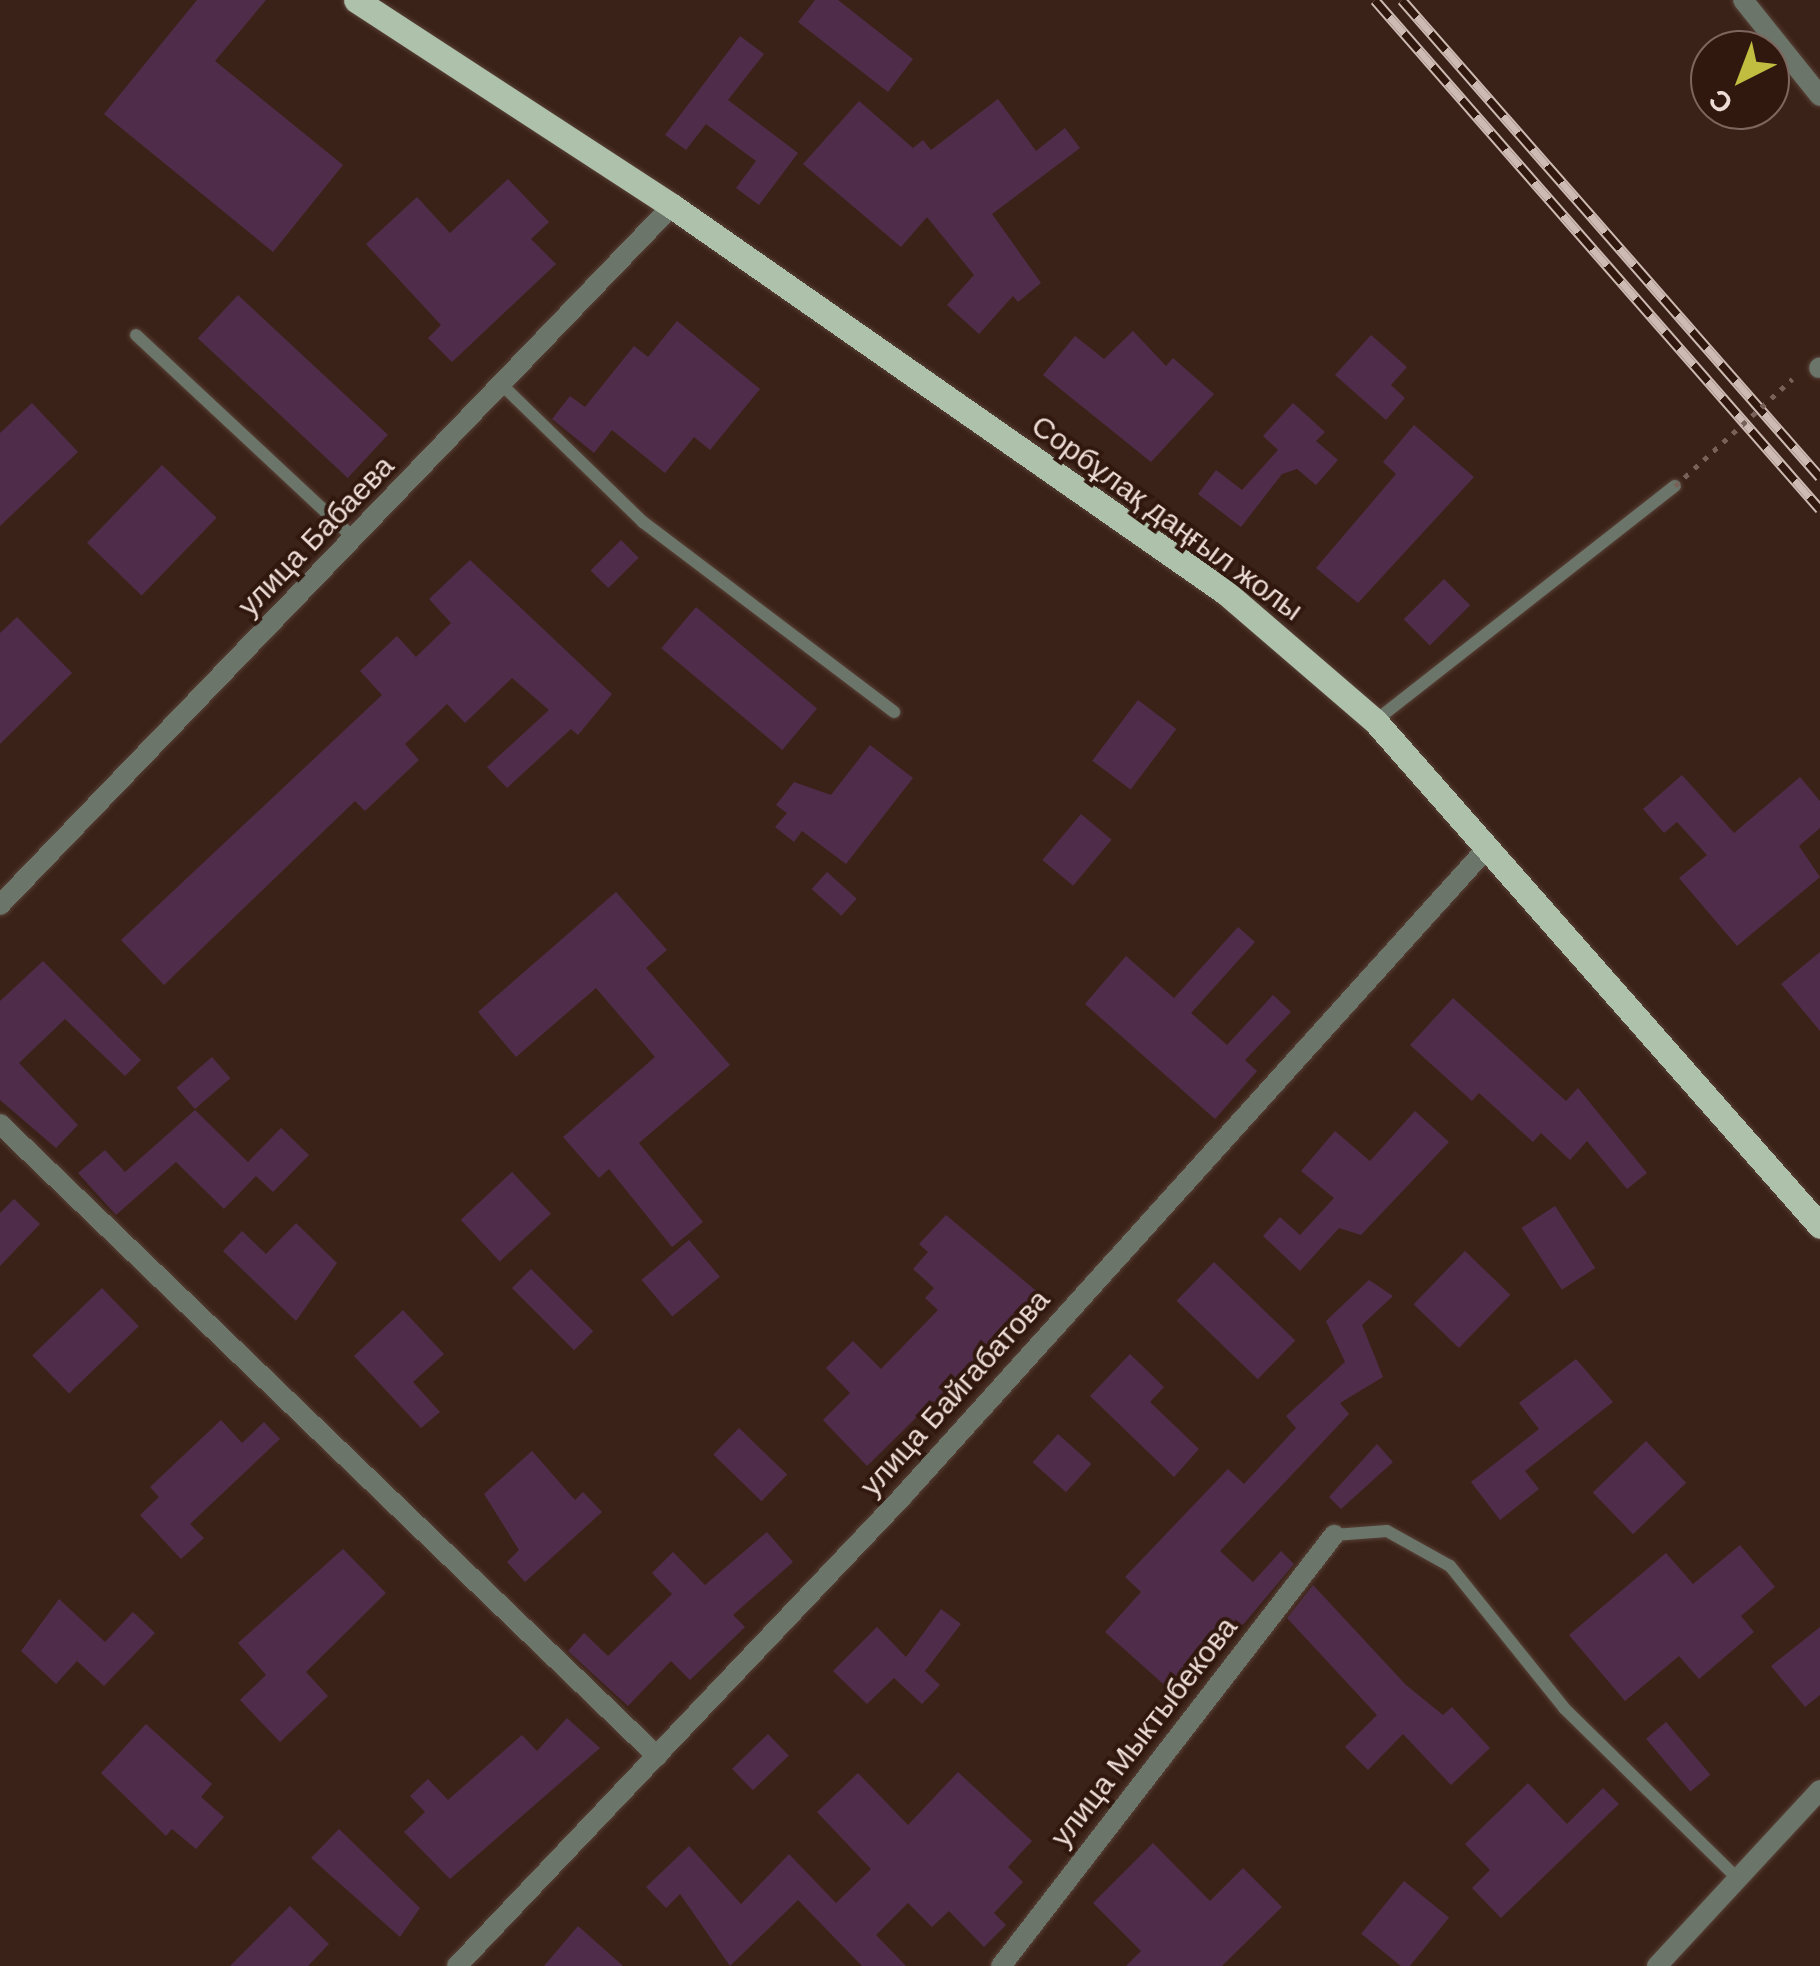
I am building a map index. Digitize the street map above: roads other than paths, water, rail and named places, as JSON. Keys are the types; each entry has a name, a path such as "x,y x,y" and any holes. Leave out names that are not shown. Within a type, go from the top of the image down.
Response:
{"main road":[{"name":"Сорбұлақ даңғыл жолы","path":"356,0 672,206 1224,592 1375,721 1820,1226"}],"street":[{"path":"1743,0 1820,96"},
{"name":"улица Бабаева","path":"3,896 355,539 672,206"},
{"name":"улица Байгабатова","path":"457,1966 656,1756 1486,849"},
{"path":"0,1124 656,1756"},
{"name":"улица Мыктыбекова","path":"1001,1966 1334,1535"},
{"path":"1658,1966 1820,1790"}],"lane":[{"path":"136,335 355,539"},
{"path":"502,385 643,522 894,712"},
{"path":"1375,721 1675,486"},
{"path":"1334,1535 1387,1531 1450,1566 1564,1708 1738,1879"}],"railway":[{"path":"1375,0 1820,509"},
{"path":"1402,0 1820,477"}]}
